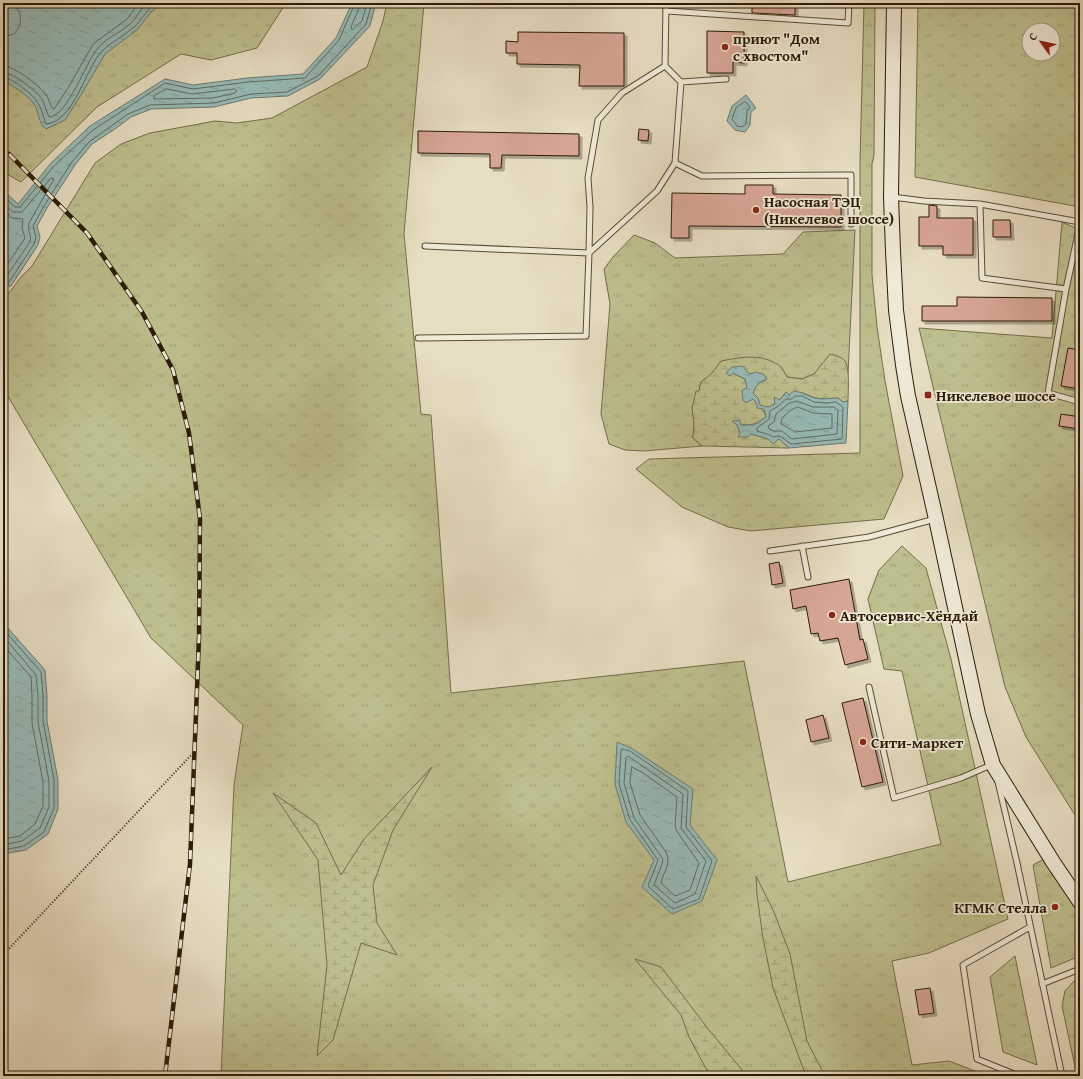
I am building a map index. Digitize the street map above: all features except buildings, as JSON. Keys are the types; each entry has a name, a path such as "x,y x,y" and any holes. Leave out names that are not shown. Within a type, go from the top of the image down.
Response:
{"main road":[{"path":"894,3 891,197 896,303 903,365 916,434 978,714 993,764 1053,862 1080,902"}],"lane":[{"path":"666,3 665,66 681,82 726,79"},
{"path":"667,11 848,23 849,3"},
{"path":"418,338 586,336 590,253 590,207 588,178 598,120 622,93 665,66"},
{"path":"425,246 590,253 657,191 675,163 681,82"},
{"path":"675,163 702,176 851,175 851,224"},
{"path":"891,197 924,201 980,204 1080,222"},
{"path":"980,204 982,278 1066,290"},
{"path":"1080,226 1066,290 1048,393 1080,402"},
{"path":"770,551 869,537 936,519"},
{"path":"802,546 808,577"},
{"path":"869,687 894,798 961,778 993,764 1017,863 1062,1076"},
{"path":"1019,1076 978,1059 963,965 1030,927"},
{"path":"1042,984 1080,969"}],"path":[{"path":"3,955 195,751"}],"green space":[{"path":"3,3 286,3 257,48 211,60 181,54 97,107 21,182 3,172"},
{"path":"387,3 424,3 404,234 421,414 431,415 451,693 744,661 788,882 941,844 902,671 884,669 868,599 879,570 902,546 926,568 951,659 1008,919 929,953 892,961 912,1065 949,1061 988,1076 221,1076 234,785 243,725 151,638 3,388 3,298 32,266 95,163 121,144 150,133 215,121 237,123 272,118 367,67 383,21"},
{"path":"864,3 875,3 874,155 872,164 872,275 877,327 885,381 903,476 884,519 751,531 728,527 682,507 636,469 649,459 860,453 860,163"},
{"path":"918,3 1080,3 1080,207 915,177"},
{"path":"1062,222 1080,230 1080,823 1026,737 1005,687 919,328 1052,338"},
{"path":"855,230 848,374 845,362 802,379 787,377 781,367 722,361 712,374 701,382 692,408 694,424 693,438 702,446 644,451 625,450 609,444 601,414 610,304 604,269 634,235 655,243 675,258 783,254 803,232"},
{"path":"830,354 842,358 847,365 848,401 843,402 838,398 815,398 803,393 789,395 786,392 775,404 764,407 760,405 758,398 753,393 756,385 767,379 763,374 733,373 745,379 751,395 766,417 751,425 733,421 737,425 740,433 751,434 769,439 779,439 789,448 702,446 693,438 694,424 692,408 696,391 699,391 701,382 712,373 721,361 744,357 766,359 780,366 787,377 802,379 814,374"},
{"path":"432,767 393,830 373,885 377,923 397,955 361,943 333,1040 317,1056 327,965 318,860 273,793 316,823 341,875 364,839"},
{"path":"1044,859 1080,913 1080,956 1051,968 1033,865"},
{"path":"756,876 774,912 790,954 807,1041 825,1076 806,1076 773,988 763,938"},
{"path":"1015,956 1037,1065 1003,1052 990,977"},
{"path":"635,959 661,967 709,1030 747,1076 710,1076 689,1037 681,1015"},
{"path":"1080,980 1080,1076 1077,1076 1062,1006 1065,991 1074,981"}],"water":[{"path":"3,3 163,3 151,12 137,30 105,54 65,120 46,129 41,124 36,107 31,100 3,80 3,25 6,20 3,10"},
{"path":"352,3 376,3 370,26 320,79 288,96 251,98 214,107 151,109 131,117 92,144 75,165 37,226 40,237 38,245 11,286 3,287 3,190 18,204 51,163 90,126 165,79 193,85 247,78 303,74 336,38"},
{"path":"746,95 756,108 751,112 750,125 745,132 735,130 727,121 732,106"},
{"path":"743,366 748,373 752,374 754,372 763,374 767,379 758,384 753,393 758,398 760,405 764,407 775,404 774,397 780,400 786,392 789,395 794,391 818,399 838,398 843,402 848,401 846,443 789,448 779,439 773,444 768,439 751,434 748,437 738,437 740,433 737,425 732,421 740,420 741,425 754,425 766,417 764,409 757,408 757,404 753,399 746,403 743,400 742,390 747,388 745,379 733,373 730,376 726,373 732,367"},
{"path":"3,624 45,670 47,721 58,780 58,809 48,834 26,850 3,854"},
{"path":"617,742 631,748 693,789 690,825 717,860 702,901 672,914 642,887 654,860 626,822 615,784"}],"railway":[{"path":"9,154 87,233 142,312 173,370 189,433 200,519 199,638 190,864 165,1076"}],"place":[{"name":"приют \"Дом с хвостом\"","path":"725,47"},
{"name":"Насосная ТЭЦ (Никелевое шоссе)","path":"756,210"},
{"name":"Никелевое шоссе","path":"928,395"},
{"name":"Автосервис-Хёндай","path":"832,615"},
{"name":"Сити-маркет","path":"863,742"},
{"name":"КГМК Стелла","path":"1055,907"}]}
